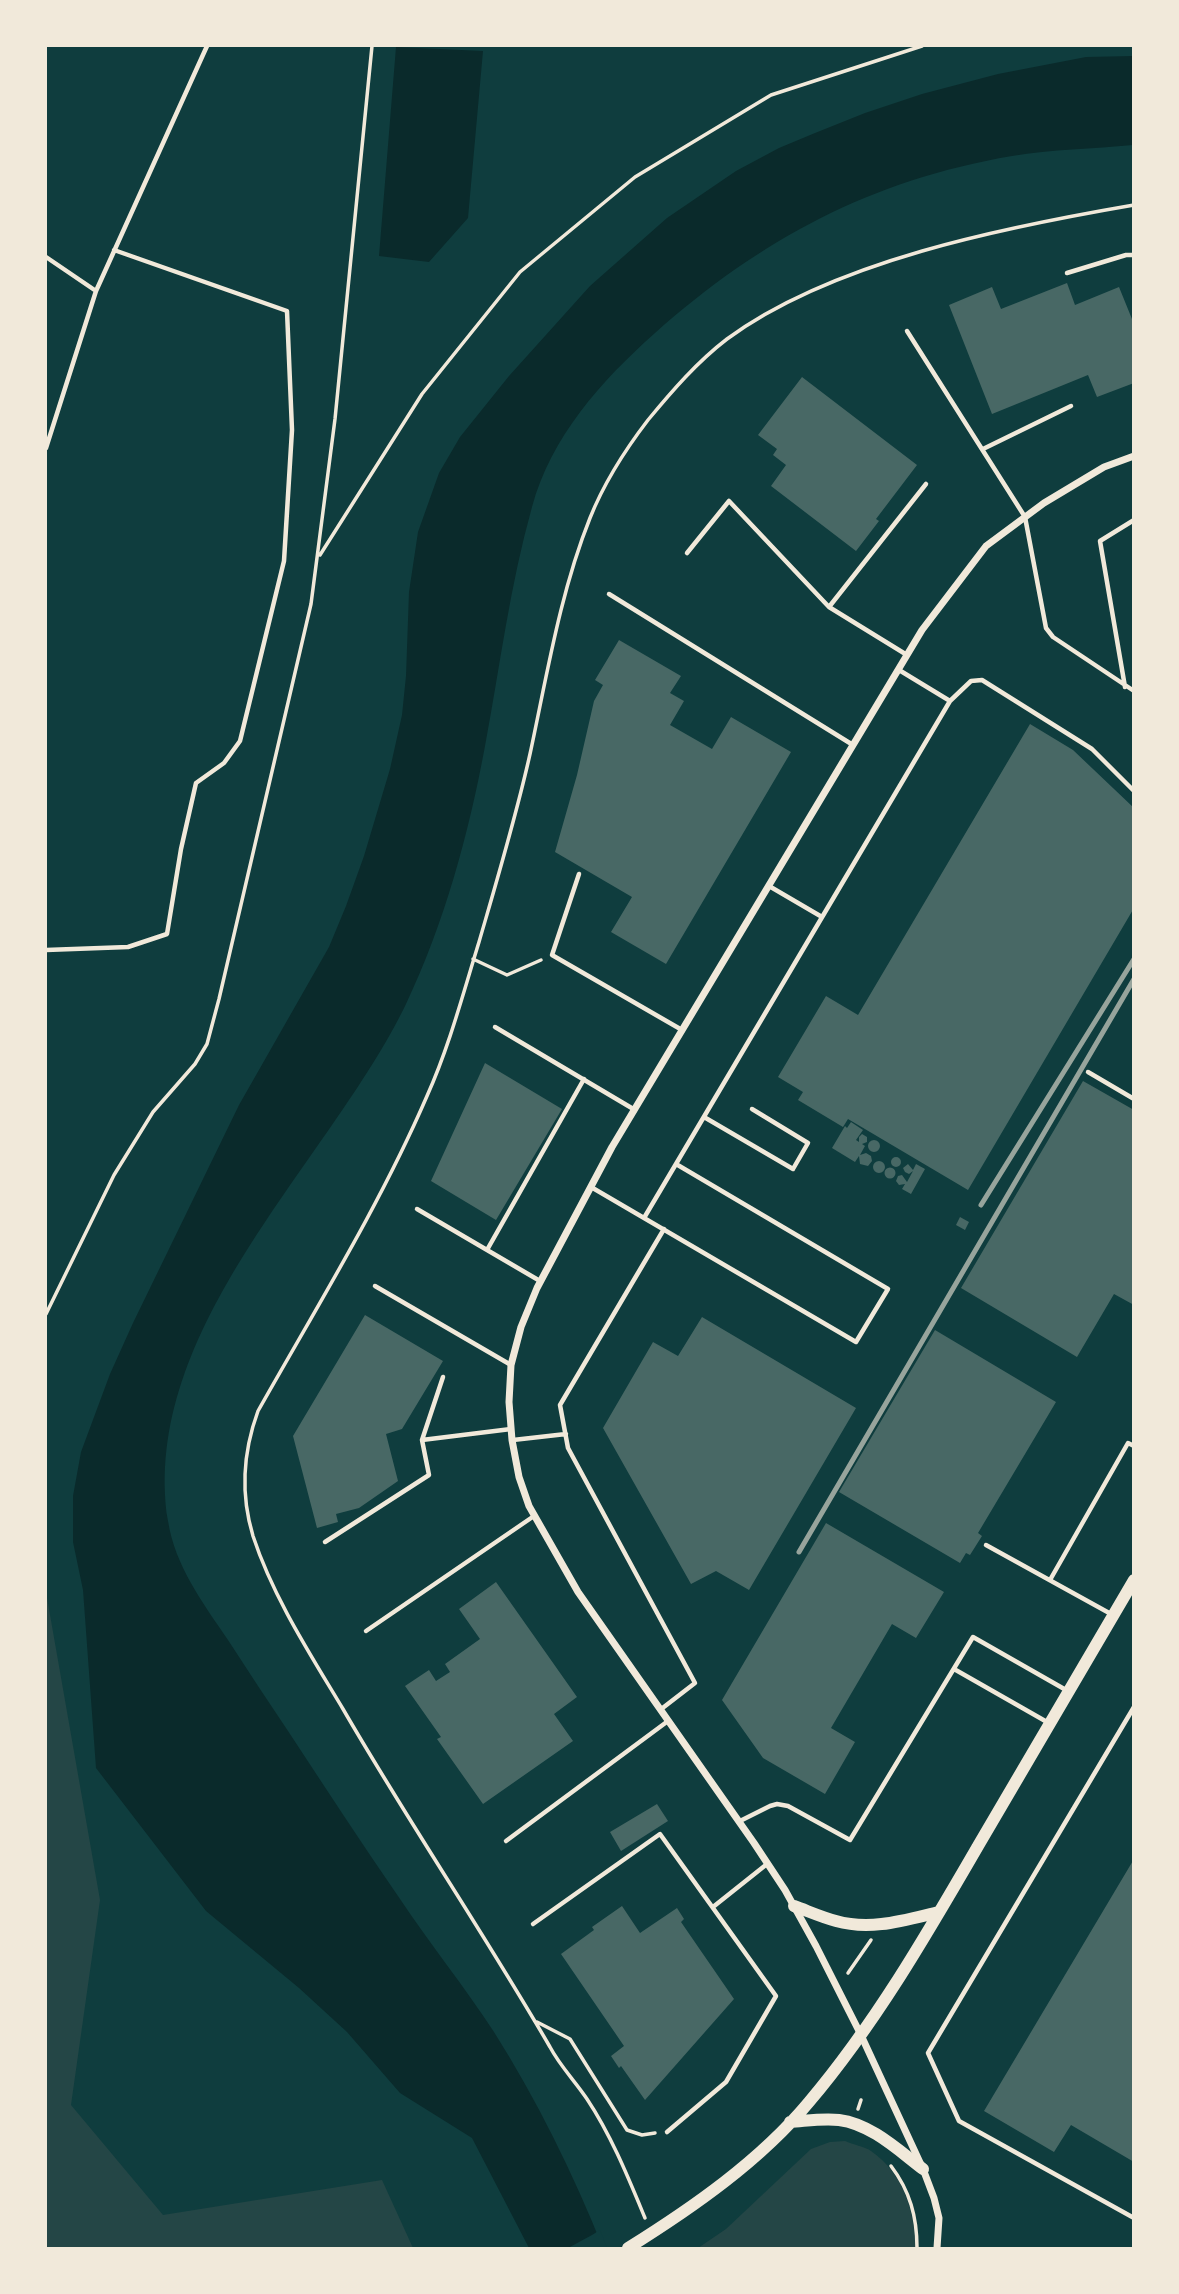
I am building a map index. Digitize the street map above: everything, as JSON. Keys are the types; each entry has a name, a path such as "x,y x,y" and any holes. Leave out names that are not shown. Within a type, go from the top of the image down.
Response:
{"main road":[{"path":"628,2249 670,2222 755,2155 809,2103 914,1955 1133,1580"},
{"path":"794,1906 838,1922 863,1925 888,1924 939,1912"},
{"path":"790,2122 837,2120 853,2123 870,2131 923,2169"}],"street":[{"path":"937,2249 939,2218 923,2169 860,2033 794,1906 739,1822 578,1592 534,1516 519,1477 512,1440 509,1402 512,1365 521,1326 540,1281 591,1186 922,630 986,546 1025,517 1104,467 1133,456"}],"lane":[{"path":"46,448 96,291 207,46"},
{"path":"46,950 128,947 167,934 196,783 224,763 240,741 284,561 292,430 286,311 114,250"},
{"path":"1067,273 1133,255"},
{"path":"46,257 96,291"},
{"path":"907,331 1025,517 1046,628 1053,637 1133,691"},
{"path":"982,449 1072,406"},
{"path":"829,607 926,484"},
{"path":"687,553 729,501 829,607 907,655"},
{"path":"1125,687 1100,541 1133,520"},
{"path":"609,594 853,745"},
{"path":"898,670 950,701"},
{"path":"644,1218 950,701 971,681 982,680 1092,749 1133,791"},
{"path":"579,874 552,955 682,1030"},
{"path":"769,886 822,917"},
{"path":"495,1027 635,1110"},
{"path":"1088,1072 1133,1099"},
{"path":"487,1250 584,1079"},
{"path":"704,1117 793,1169 808,1143 752,1109"},
{"path":"591,1186 856,1342 888,1289 676,1164"},
{"path":"417,1209 540,1281"},
{"path":"660,1710 695,1683 569,1448 560,1405 664,1229"},
{"path":"375,1286 512,1365"},
{"path":"325,1542 429,1475 422,1440 443,1377"},
{"path":"422,1440 511,1429"},
{"path":"512,1440 566,1434"},
{"path":"1050,1580 1128,1443 1133,1446"},
{"path":"366,1631 534,1516"},
{"path":"986,1545 1113,1615"},
{"path":"739,1822 777,1804 788,1806 850,1840 973,1637 1068,1691"},
{"path":"954,1669 1050,1723"},
{"path":"1133,1707 928,2053 959,2121 1133,2218"},
{"path":"506,1841 668,1721"},
{"path":"533,1924 660,1834 776,1996 726,2082 667,2132"},
{"path":"713,1907 767,1864"}],"path":[{"path":"318,558 422,394 520,272 635,177 771,95 922,46"},
{"path":"648,2225 610,2138 588,2100 561,2065 362,1745 265,1568 252,1534 245,1500 244,1468 248,1438 258,1411 360,1229 412,1129 439,1066 522,791 578,550 591,515 614,470 637,434 693,368 729,338 816,289 900,259 994,233 1133,205"},
{"path":"473,959 507,975 552,955"},
{"path":"848,1973 855,1968 870,1939"},
{"path":"535,2021 570,2039 627,2130 642,2135 667,2132"},
{"path":"857,2111 861,2100"},
{"path":"890,2165 907,2191 917,2227 917,2249"}],"shaded area":[{"path":"396,47 483,51 468,218 429,262 379,256"},
{"path":"1133,56 1133,145 1057,150 961,167 865,198 820,218 777,242 695,299 635,351 580,412 552,457 532,507 511,596 471,812 454,878 420,974 372,1064 247,1250 210,1315 182,1381 167,1450 168,1521 183,1569 411,1916 494,2032 553,2137 603,2248 529,2248 472,2138 400,2093 347,2032 299,1988 206,1911 96,1768 83,1590 73,1542 73,1496 81,1452 110,1374 133,1323 239,1105 329,947 346,906 390,769 402,715 409,592 418,532 439,473 460,437 509,376 590,286 667,218 736,171 815,133 922,94 998,74 1086,57"},
{"path":"46,1592 100,1900 71,2105 163,2215 382,2180 413,2248 46,2248"},
{"path":"845,2141 871,2151 892,2171 910,2207 916,2248 698,2248 726,2229 811,2149 830,2142"}],"pier":[{"path":"600,2230 607,2248 568,2248 592,2235"}],"building":[{"path":"1067,283 1075,305 1119,287 1134,324 1134,383 1097,397 1088,375 992,414 949,305 992,287 1001,309"},
{"path":"802,377 917,465 876,519 879,521 856,551 771,486 786,465 773,455 777,449 758,435"},
{"path":"619,640 681,676 670,693 684,701 670,725 712,749 731,717 791,752 666,964 611,932 632,897 555,852 594,701 603,685 595,680"},
{"path":"1030,724 1073,750 1134,808 1134,908 968,1190 848,1119 843,1127 798,1100 803,1092 778,1077 826,996 858,1015"},
{"path":"485,1063 562,1109 496,1220 431,1181"},
{"path":"1083,1081 1134,1110 1134,1305 1114,1294 1077,1357 961,1288"},
{"path":"851,1122 863,1130 856,1140 859,1142 862,1134 867,1137 867,1142 862,1144 865,1146 860,1155 866,1153 871,1156 872,1161 868,1166 860,1164 859,1156 855,1162 832,1148 845,1126 847,1128"},
{"path":"874,1140 880,1146 874,1152 868,1146"},
{"path":"896,1157 900,1158 900,1166 896,1167 892,1166 891,1162 892,1158"},
{"path":"879,1161 885,1167 879,1173 873,1167"},
{"path":"908,1164 913,1170 916,1164 925,1169 911,1194 902,1189 905,1184 899,1185 896,1181 898,1176 902,1175 907,1182 913,1171 909,1174 905,1172 903,1168"},
{"path":"890,1168 894,1169 894,1177 890,1178 886,1177 885,1173 886,1169"},
{"path":"960,1217 969,1222 965,1230 956,1225"},
{"path":"365,1315 443,1361 402,1429 386,1434 398,1481 359,1508 336,1514 338,1522 317,1528 293,1436"},
{"path":"702,1317 856,1408 749,1590 716,1571 691,1584 603,1428 653,1342 678,1356"},
{"path":"935,1330 1056,1402 978,1533 982,1536 970,1555 966,1553 960,1563 839,1492"},
{"path":"826,1523 944,1592 916,1638 892,1624 831,1728 855,1742 825,1794 763,1758 722,1700"},
{"path":"496,1582 577,1697 554,1714 573,1741 483,1804 437,1739 441,1737 405,1686 429,1670 436,1681 450,1672 445,1664 480,1639 459,1609"},
{"path":"657,1804 668,1821 621,1851 610,1832"},
{"path":"1134,1859 1134,2162 1071,2125 1054,2152 984,2111"},
{"path":"622,1906 640,1933 677,1908 684,1919 681,1922 734,1999 645,2100 611,2056 624,2046 561,1954"}],"railway":[{"path":"981,1205 1134,959"},
{"path":"799,1552 1134,979"}]}
